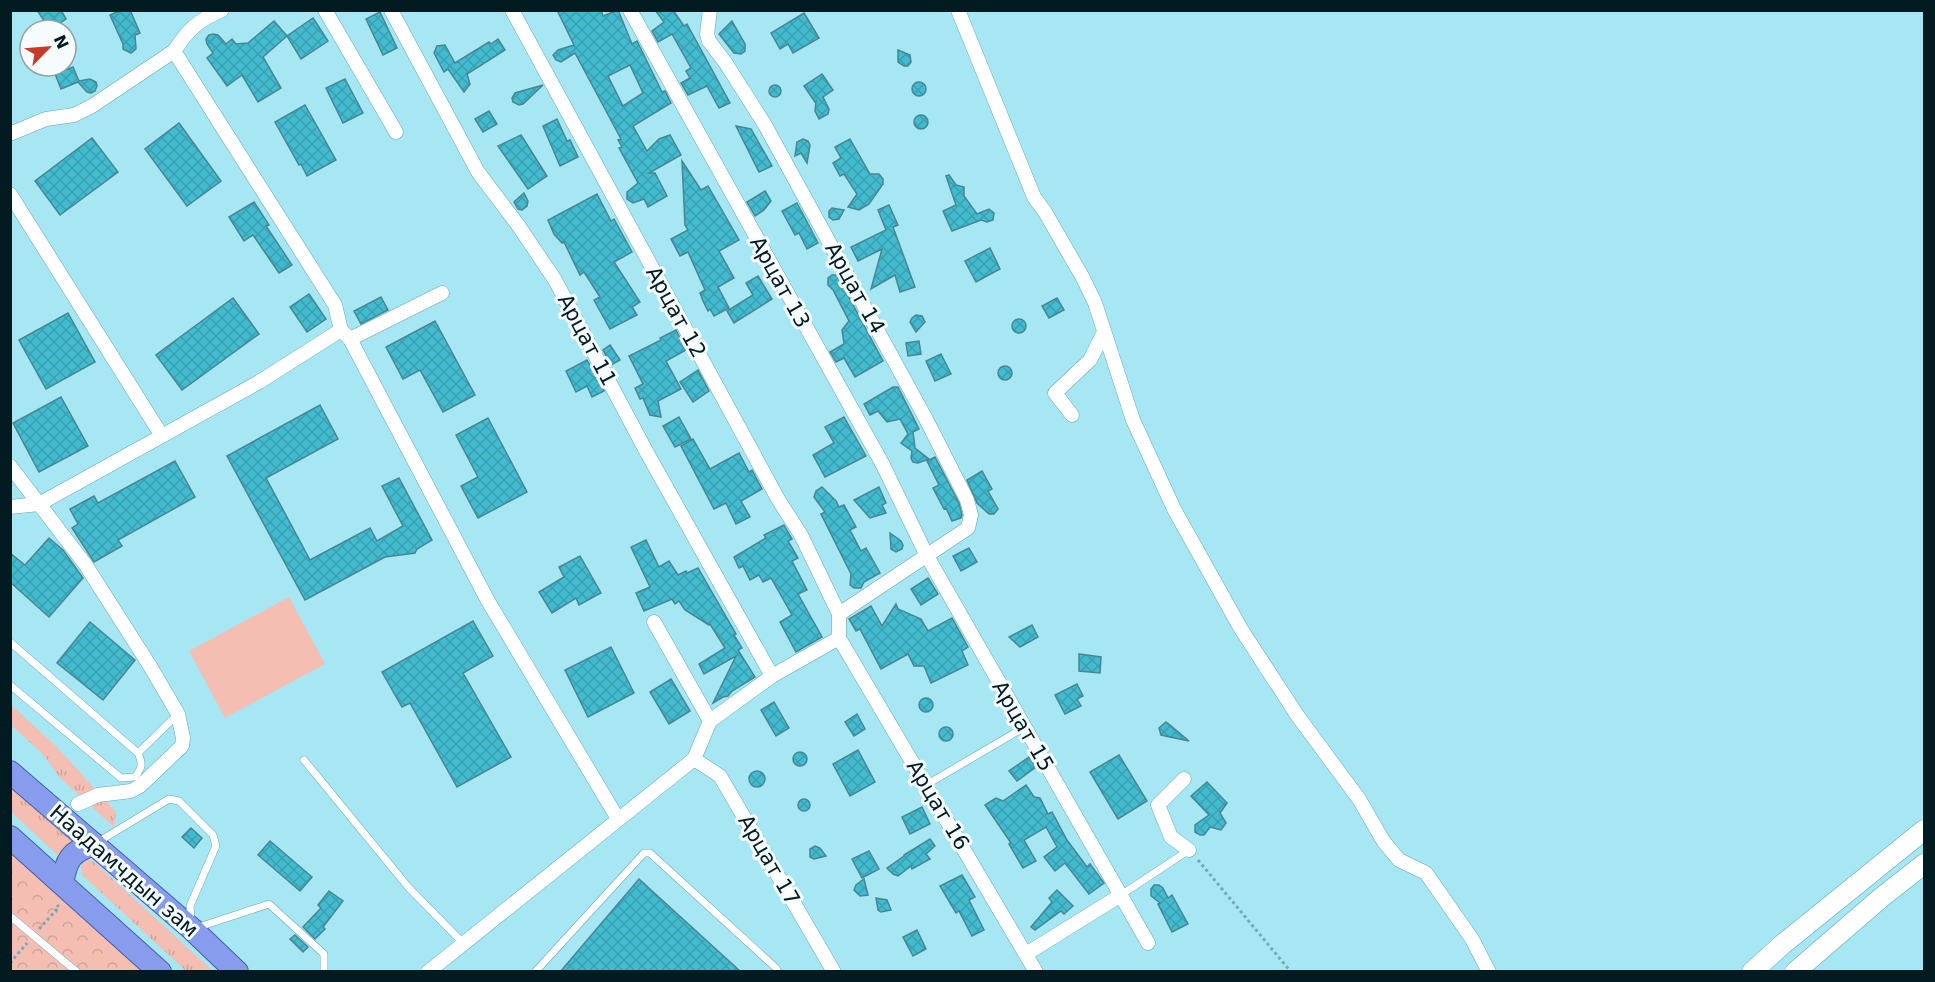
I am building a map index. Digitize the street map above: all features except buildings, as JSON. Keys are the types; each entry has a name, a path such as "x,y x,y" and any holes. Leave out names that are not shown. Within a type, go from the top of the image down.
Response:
{"highway":[{"name":"Наадамчдын зам","path":"10,772 237,972"},
{"path":"10,837 56,891 160,972"},
{"path":"56,891 69,858 74,853 94,844"}],"main road":[{"path":"1752,972 1783,944 1924,830"},
{"path":"1795,972 1924,864"}],"street":[{"path":"11,135 49,118 74,115 92,106 174,51 188,31 201,20 222,10"},
{"path":"325,10 396,132"},
{"name":"Арцат 11","path":"391,10 478,172 518,225 555,280 646,451 772,676"},
{"name":"Арцат 12","path":"512,10 766,478 801,536 839,614"},
{"name":"Арцат 13","path":"630,10 883,465 927,556"},
{"name":"Арцат 14","path":"710,10 707,34 709,41 765,125 920,408 967,500 971,515 968,528 927,556"},
{"path":"958,10 1034,197 1083,278 1095,303 1133,420 1174,509 1241,629 1298,715 1359,799 1384,842 1399,860 1426,873 1472,939 1489,972"},
{"path":"174,51 335,305 345,335 488,601 618,819"},
{"path":"10,194 162,436"},
{"path":"10,507 39,504 345,335 442,293"},
{"path":"1072,415 1055,393 1090,360 1104,332"},
{"path":"10,466 86,564 178,714 184,742 140,786 131,791 98,795 78,804"},
{"path":"432,970 694,759 710,721 772,676 839,638 839,614 927,556"},
{"name":"Арцат 15","path":"927,556 1023,728 1148,943"},
{"path":"654,622 710,721"},
{"name":"Арцат 16","path":"839,638 1036,972"},
{"name":"Арцат 17","path":"694,759 720,776 834,972"},
{"path":"1184,779 1158,805 1171,837 1189,850"},
{"path":"1026,954 1121,895"}],"lane":[{"path":"10,642 138,753 142,761 141,769 135,777 121,778 10,685"},
{"path":"138,753 178,714"},
{"path":"926,785 1023,728"},
{"path":"304,760 409,888 463,943"},
{"path":"94,844 169,799 179,801 213,835 216,846 190,906 192,930 209,922 269,904 324,954 324,972"},
{"path":"1121,895 1189,850"},
{"path":"535,972 639,856 650,853 778,972"},
{"path":"10,916 77,972"}],"path":[{"path":"1189,850 1291,972"},
{"path":"10,963 59,907 56,891"}],"green space":[{"path":"289,597 325,664 225,718 189,651"},
{"path":"11,705 56,746 116,812 114,827 60,778 43,754 11,725"},
{"path":"11,787 74,843 63,849 61,858 11,812"},
{"path":"11,843 153,971 11,971"},
{"path":"88,860 93,861 213,971 186,971 81,874 81,864"}]}
